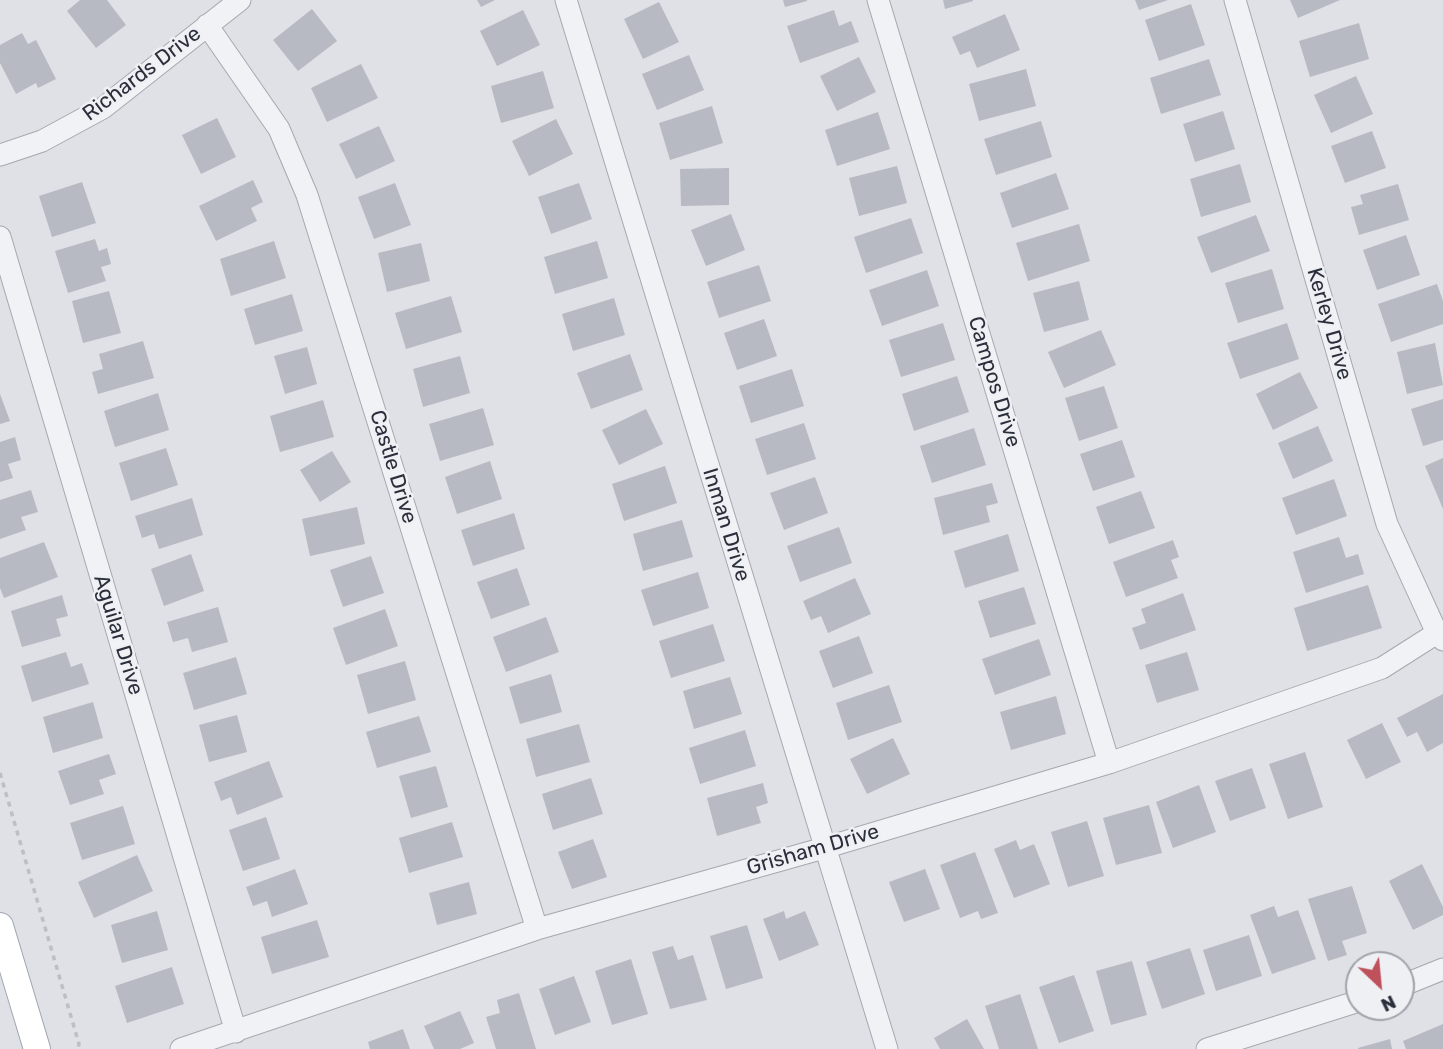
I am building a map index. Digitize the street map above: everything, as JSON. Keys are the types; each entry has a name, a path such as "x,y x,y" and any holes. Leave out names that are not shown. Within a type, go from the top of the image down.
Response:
{"main road":[{"path":"0,926 37,1049"}],"street":[{"name":"Richards Drive","path":"0,155 42,141 103,108 240,0"},
{"name":"Inman Drive","path":"566,0 887,1049"},
{"name":"Campos Drive","path":"878,0 1109,763"},
{"name":"Kerley Drive","path":"1235,0 1387,524 1440,637"},
{"name":"Castle Drive","path":"207,25 279,129 307,195 537,929"},
{"name":"Aguilar Drive","path":"0,237 236,1032"},
{"name":"Grisham Drive","path":"181,1049 537,929 824,848 1109,763 1382,668 1440,637"},
{"path":"1415,981 1443,970"},
{"path":"1207,1049 1345,1005"}],"path":[{"path":"0,773 79,1044 78,1049"}],"building":[{"path":"80,0 107,0 126,25 96,48 67,11"},
{"path":"477,0 495,0 481,7"},
{"path":"783,0 807,0 807,1 785,7"},
{"path":"943,0 973,0 973,1 945,9"},
{"path":"1135,0 1168,0 1139,10"},
{"path":"1290,0 1340,0 1298,18"},
{"path":"659,2 679,42 643,59 624,19"},
{"path":"1191,4 1205,45 1159,61 1145,20"},
{"path":"312,9 337,41 298,71 273,40"},
{"path":"523,10 540,45 497,66 480,31"},
{"path":"834,10 839,26 851,21 859,42 800,63 787,26"},
{"path":"1005,14 1020,50 977,68 970,51 960,55 952,37"},
{"path":"1359,23 1369,59 1310,77 1299,41"},
{"path":"22,33 28,44 36,40 56,79 38,88 36,83 16,94 0,63 0,45"},
{"path":"689,55 704,90 657,110 642,74"},
{"path":"859,57 876,92 837,111 820,76"},
{"path":"1209,59 1221,95 1161,114 1150,78"},
{"path":"361,64 378,98 327,122 311,88"},
{"path":"1026,69 1036,106 979,121 969,84"},
{"path":"543,71 554,108 501,123 491,86"},
{"path":"1356,76 1373,114 1331,133 1314,95"},
{"path":"712,106 723,143 670,160 659,123"},
{"path":"1223,111 1235,149 1195,162 1183,124"},
{"path":"878,112 890,149 837,166 825,130"},
{"path":"217,118 236,157 201,174 182,135"},
{"path":"556,119 573,154 529,176 512,141"},
{"path":"1041,121 1052,157 996,175 984,139"},
{"path":"379,126 395,161 356,179 339,144"},
{"path":"1372,131 1386,168 1345,183 1331,146"},
{"path":"1240,164 1251,202 1201,217 1190,179"},
{"path":"897,166 907,203 859,216 849,178"},
{"path":"729,168 729,205 681,206 680,169"},
{"path":"1056,173 1069,209 1012,228 1000,193"},
{"path":"253,180 263,202 251,208 257,221 216,241 199,206"},
{"path":"82,182 96,223 52,237 39,196"},
{"path":"395,183 411,225 374,239 358,197"},
{"path":"579,183 592,219 551,234 538,197"},
{"path":"1398,184 1409,220 1359,235 1351,207 1363,204 1360,195"},
{"path":"731,214 745,250 706,266 691,230"},
{"path":"1256,215 1270,251 1211,273 1197,237"},
{"path":"911,218 923,253 866,273 854,237"},
{"path":"1079,224 1090,261 1028,281 1016,243"},
{"path":"1406,235 1420,275 1377,290 1363,250"},
{"path":"95,239 99,251 107,248 111,264 101,267 106,281 68,293 55,251"},
{"path":"274,241 286,278 231,296 220,259"},
{"path":"597,241 608,278 555,294 544,257"},
{"path":"421,243 430,281 387,292 378,253"},
{"path":"759,265 771,301 719,318 707,282"},
{"path":"1272,269 1284,309 1238,323 1225,283"},
{"path":"927,270 939,306 882,326 869,290"},
{"path":"1079,281 1089,320 1044,332 1033,293"},
{"path":"1437,284 1443,301 1443,324 1391,342 1378,304"},
{"path":"109,291 121,333 83,343 72,301"},
{"path":"292,294 303,331 255,345 244,309"},
{"path":"451,296 462,332 406,349 395,313"},
{"path":"614,298 625,335 573,351 562,314"},
{"path":"764,319 777,356 737,370 724,333"},
{"path":"943,323 955,360 901,377 889,340"},
{"path":"1287,323 1299,359 1240,379 1227,343"},
{"path":"1101,330 1116,365 1064,388 1048,352"},
{"path":"143,341 154,378 98,394 92,372 103,369 99,354"},
{"path":"1435,343 1443,385 1407,394 1397,352"},
{"path":"307,347 317,384 285,394 274,356"},
{"path":"630,354 643,390 591,409 577,373"},
{"path":"460,356 470,393 423,407 413,369"},
{"path":"792,369 804,406 751,423 739,386"},
{"path":"1300,372 1318,408 1273,430 1256,394"},
{"path":"957,376 969,412 914,431 902,394"},
{"path":"1104,386 1118,428 1079,441 1065,398"},
{"path":"158,393 169,430 115,447 104,411"},
{"path":"0,394 10,421 0,424"},
{"path":"1443,399 1443,440 1423,446 1411,409"},
{"path":"323,400 334,437 280,452 270,416"},
{"path":"483,408 494,445 440,461 429,424"},
{"path":"646,409 663,444 619,465 602,430"},
{"path":"804,423 816,459 767,475 755,439"},
{"path":"1318,426 1333,461 1293,479 1278,443"},
{"path":"974,428 986,465 932,483 920,446"},
{"path":"15,437 21,460 8,464 13,478 0,482 0,442"},
{"path":"1122,440 1135,477 1093,491 1080,454"},
{"path":"166,448 178,485 131,501 119,463"},
{"path":"332,451 351,482 320,502 300,470"},
{"path":"1443,458 1443,509 1425,466"},
{"path":"490,461 502,499 457,514 445,477"},
{"path":"665,466 677,503 624,521 612,484"},
{"path":"815,477 828,513 784,530 770,493"},
{"path":"1334,479 1347,516 1296,535 1282,498"},
{"path":"992,483 998,503 986,506 990,522 943,535 934,498"},
{"path":"31,490 38,512 21,517 26,530 0,539 0,500"},
{"path":"1141,491 1155,528 1109,544 1096,507"},
{"path":"192,498 203,535 159,549 154,534 142,538 135,516"},
{"path":"357,507 365,544 310,556 302,519"},
{"path":"514,513 525,549 473,566 461,530"},
{"path":"682,520 693,557 643,571 633,534"},
{"path":"839,527 852,563 800,582 787,546"},
{"path":"1008,534 1019,571 965,588 954,551"},
{"path":"1339,537 1346,558 1358,554 1364,574 1306,593 1293,552"},
{"path":"1173,540 1179,557 1171,560 1178,578 1126,597 1113,562"},
{"path":"44,542 58,577 4,598 0,588 0,558"},
{"path":"191,554 204,591 164,606 151,569"},
{"path":"371,556 384,593 343,607 330,570"},
{"path":"517,568 530,605 491,619 477,582"},
{"path":"698,572 709,608 653,626 641,590"},
{"path":"855,578 871,614 828,633 821,616 811,620 803,601"},
{"path":"1368,585 1382,628 1307,651 1294,608"},
{"path":"1024,587 1036,624 990,638 978,601"},
{"path":"1183,593 1196,630 1140,650 1132,628 1146,623 1141,609"},
{"path":"62,595 68,616 56,619 61,636 22,647 11,611"},
{"path":"218,607 228,642 192,652 188,638 173,642 167,622"},
{"path":"385,609 398,646 346,665 333,628"},
{"path":"546,617 559,652 506,672 493,637"},
{"path":"713,624 725,661 671,678 659,641"},
{"path":"859,636 873,673 833,688 819,651"},
{"path":"1039,639 1051,675 995,695 982,659"},
{"path":"66,652 71,667 82,663 89,684 32,702 21,666"},
{"path":"1187,652 1199,690 1157,703 1145,665"},
{"path":"236,657 247,694 194,710 183,673"},
{"path":"405,661 416,700 368,714 357,675"},
{"path":"551,674 562,712 520,724 509,687"},
{"path":"730,677 742,714 694,729 683,691"},
{"path":"889,685 902,722 848,740 836,703"},
{"path":"1443,694 1443,743 1427,752 1417,732 1407,737 1397,718"},
{"path":"1056,696 1066,734 1011,750 1000,712"},
{"path":"93,702 103,738 53,753 43,717"},
{"path":"237,715 247,752 209,762 199,725"},
{"path":"419,716 431,752 377,768 366,732"},
{"path":"1382,723 1401,762 1366,779 1347,740"},
{"path":"579,724 590,762 536,777 526,739"},
{"path":"745,730 756,766 700,784 689,748"},
{"path":"893,738 910,774 867,794 850,759"},
{"path":"1305,752 1323,807 1288,819 1269,764"},
{"path":"109,754 116,774 99,780 104,794 70,805 58,771"},
{"path":"269,761 283,797 237,815 231,797 221,801 214,782"},
{"path":"436,766 448,807 411,818 399,776"},
{"path":"1252,768 1266,808 1230,821 1215,781"},
{"path":"591,778 603,814 553,830 542,794"},
{"path":"763,783 768,803 756,807 761,823 717,836 707,798"},
{"path":"1199,785 1216,832 1173,848 1156,802"},
{"path":"1149,805 1162,853 1116,865 1103,818"},
{"path":"123,806 135,844 82,860 70,823"},
{"path":"266,817 280,859 243,871 229,830"},
{"path":"1087,821 1104,876 1068,887 1051,832"},
{"path":"452,822 463,857 409,873 399,838"},
{"path":"593,839 607,877 572,889 558,852"},
{"path":"1016,840 1020,850 1034,844 1050,884 1014,898 994,849"},
{"path":"975,852 998,913 981,919 978,911 960,918 940,865"},
{"path":"137,855 153,891 94,918 78,882"},
{"path":"1422,864 1443,907 1443,915 1413,930 1389,881"},
{"path":"295,869 308,904 272,917 267,901 253,906 246,887"},
{"path":"925,869 940,909 904,922 889,882"},
{"path":"469,882 477,914 437,925 429,893"},
{"path":"1352,886 1367,933 1342,941 1345,956 1328,961 1308,899"},
{"path":"1274,906 1278,917 1298,910 1316,959 1272,974 1250,915"},
{"path":"157,911 168,950 122,963 111,925"},
{"path":"784,911 786,919 805,911 819,945 779,961 763,919"},
{"path":"317,920 329,957 272,974 261,937"},
{"path":"747,925 763,978 726,989 710,936"},
{"path":"1249,935 1262,976 1216,991 1203,950"},
{"path":"673,946 678,960 693,955 707,1000 670,1009 652,952"},
{"path":"1190,948 1205,994 1162,1009 1146,962"},
{"path":"631,959 648,1014 612,1025 595,971"},
{"path":"1132,961 1147,1015 1111,1025 1096,971"},
{"path":"172,967 184,1004 127,1023 115,986"},
{"path":"1074,975 1094,1031 1059,1043 1039,987"},
{"path":"574,976 591,1022 555,1035 539,989"},
{"path":"519,993 536,1049 496,1049 486,1017 500,1013 497,1000"},
{"path":"1020,994 1038,1049 999,1049 985,1006"},
{"path":"460,1011 474,1043 460,1049 434,1049 424,1026"},
{"path":"967,1019 984,1049 940,1049 934,1038"},
{"path":"1443,1024 1443,1049 1406,1049 1403,1041"},
{"path":"403,1029 410,1049 370,1049 368,1042"},
{"path":"1390,1039 1392,1049 1358,1049 1358,1048"}]}
